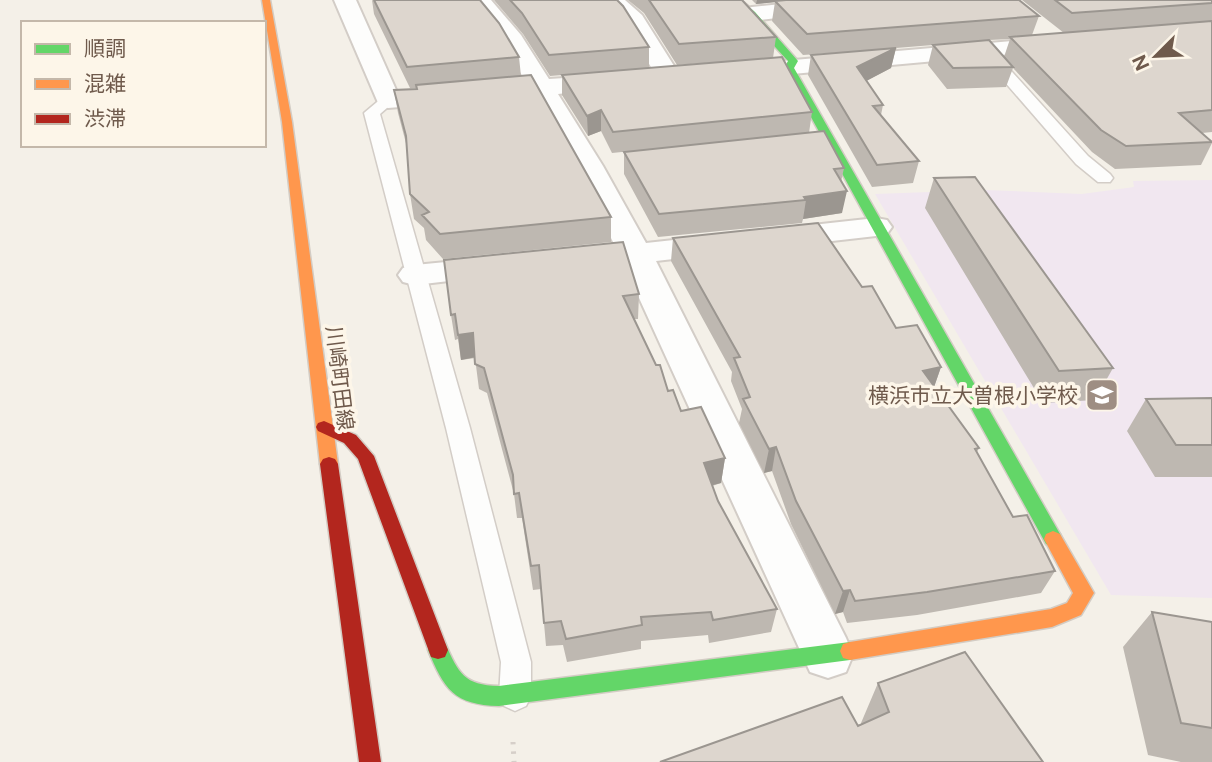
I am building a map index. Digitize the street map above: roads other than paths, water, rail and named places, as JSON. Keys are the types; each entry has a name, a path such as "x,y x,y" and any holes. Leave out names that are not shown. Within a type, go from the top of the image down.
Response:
{"street":[{"name":"川崎町田線","path":"266,0 287,122 324,427 370,762"},
{"path":"480,0 513,40 540,88 602,165 636,254 828,655"},
{"path":"612,0 634,20 669,77"},
{"path":"744,7 881,0"},
{"path":"357,4 388,100 695,75"},
{"path":"744,7 793,61 789,68"},
{"path":"1032,22 1059,44"},
{"path":"722,73 1087,42"},
{"path":"324,427 350,439 365,456 448,676 460,689 478,696 515,696 828,655 1052,618 1074,609 1084,593 876,227 817,143 789,68"},
{"path":"580,260 876,227"},
{"path":"415,275 526,265"}],"lane":[{"path":"986,51 1082,160 1104,178"},
{"path":"388,100 372,113 458,428 516,662 515,696"}],"place":[{"name":"横浜市立大曽根小学校","path":"1102,395"}]}
